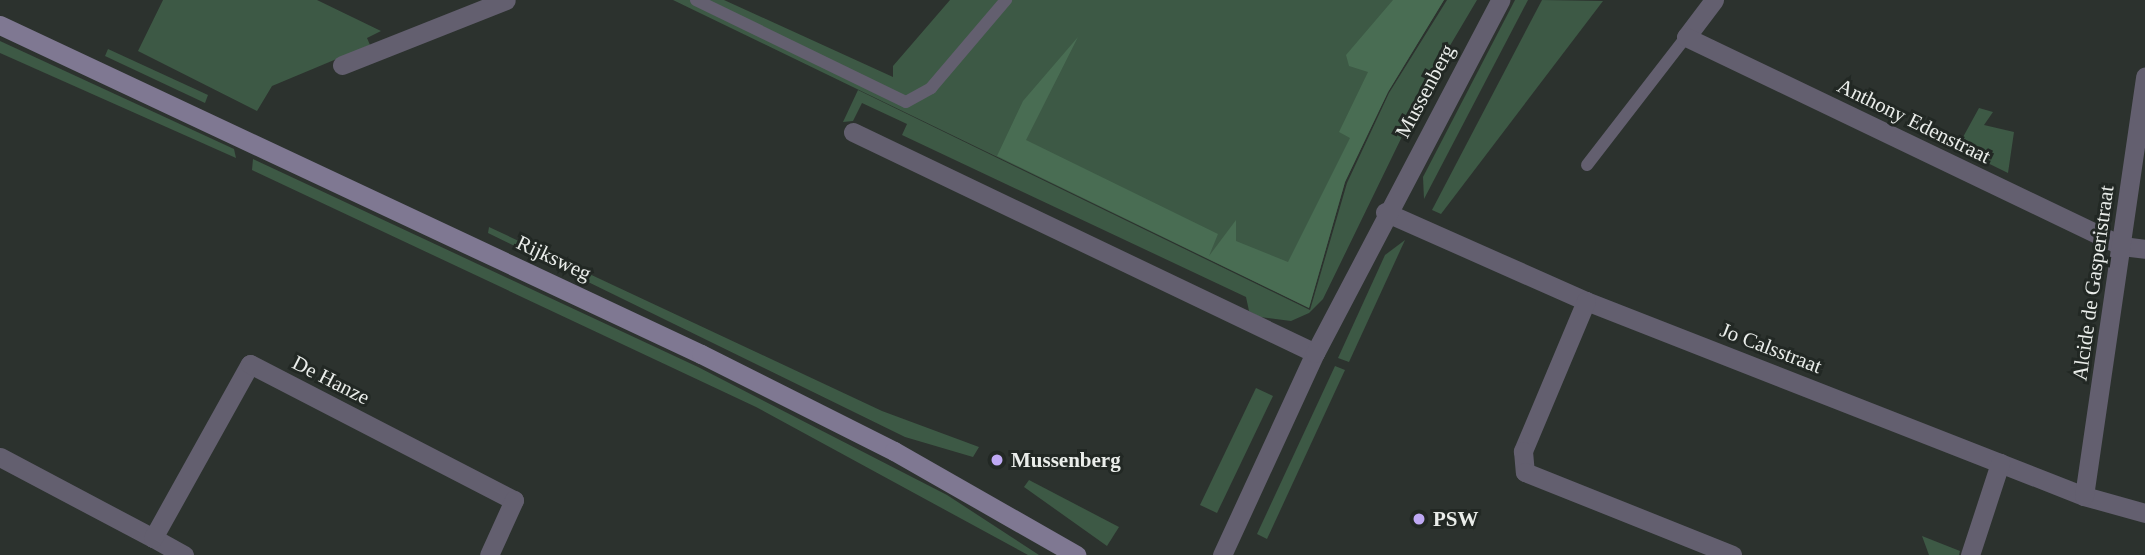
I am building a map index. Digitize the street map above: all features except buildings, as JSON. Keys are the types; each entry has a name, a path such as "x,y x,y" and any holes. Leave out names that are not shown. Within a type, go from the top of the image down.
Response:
{"main road":[{"name":"Rijksweg","path":"0,25 689,348 894,451 1076,555"}],"street":[{"path":"342,65 506,0"},
{"name":"Mussenberg","path":"1222,555 1315,353 1385,212 1500,0"},
{"path":"1686,37 1714,0"},
{"name":"Anthony Edenstraat","path":"1686,37 2122,246 2145,249"},
{"name":"Alcide de Gasperistraat","path":"2084,496 2145,76"},
{"path":"853,132 1315,353"},
{"name":"Jo Calsstraat","path":"1385,212 1586,301 2084,496 2145,513"},
{"path":"1586,301 1523,451 1525,472 1732,555"},
{"name":"De Hanze","path":"153,538 250,364 514,500 489,555"},
{"path":"0,457 184,555"},
{"path":"1970,555 2000,463"}],"lane":[{"path":"696,0 906,102 931,88 1006,0"},
{"path":"1587,165 1686,37"}],"green space":[{"path":"163,0 317,0 381,31 367,38 370,45 272,86 257,111 138,51"},
{"path":"673,0 724,0 893,77 893,66 950,0 1444,0 1388,92 1345,182 1309,308"},
{"path":"1393,0 1444,0 1388,92 1345,182 1309,308 997,156 1023,101 1078,37 1026,140 1218,234 1209,256 1236,220 1236,241 1288,262 1350,138 1339,132 1368,72 1349,66 1346,55"},
{"path":"1447,0 1477,0 1429,81 1323,299 1309,313 1291,321 1260,317 1249,311 1246,297 902,135 907,124 862,103 853,121 843,122 858,90 1310,310 1347,183 1389,93"},
{"path":"1515,0 1528,0 1424,199 1423,177"},
{"path":"1542,0 1603,1 1441,214 1432,210"},
{"path":"0,41 234,149 236,158 0,53"},
{"path":"108,49 208,95 205,103 105,56"},
{"path":"1979,108 1993,112 1984,125 2014,132 2008,173 1957,148"},
{"path":"253,159 698,367 947,495 1039,555 1028,555 756,407 252,170"},
{"path":"489,227 882,411 979,447 973,457 905,437 488,233"},
{"path":"1405,240 1349,362 1338,358 1385,255"},
{"path":"1335,366 1345,370 1267,539 1257,534"},
{"path":"1256,388 1273,396 1217,513 1200,505"},
{"path":"1029,480 1119,527 1107,546 1024,487"},
{"path":"1922,536 1960,551 1959,555 1929,555"}],"place":[{"name":"Mussenberg","path":"997,460"},
{"name":"PSW","path":"1419,519"}]}
